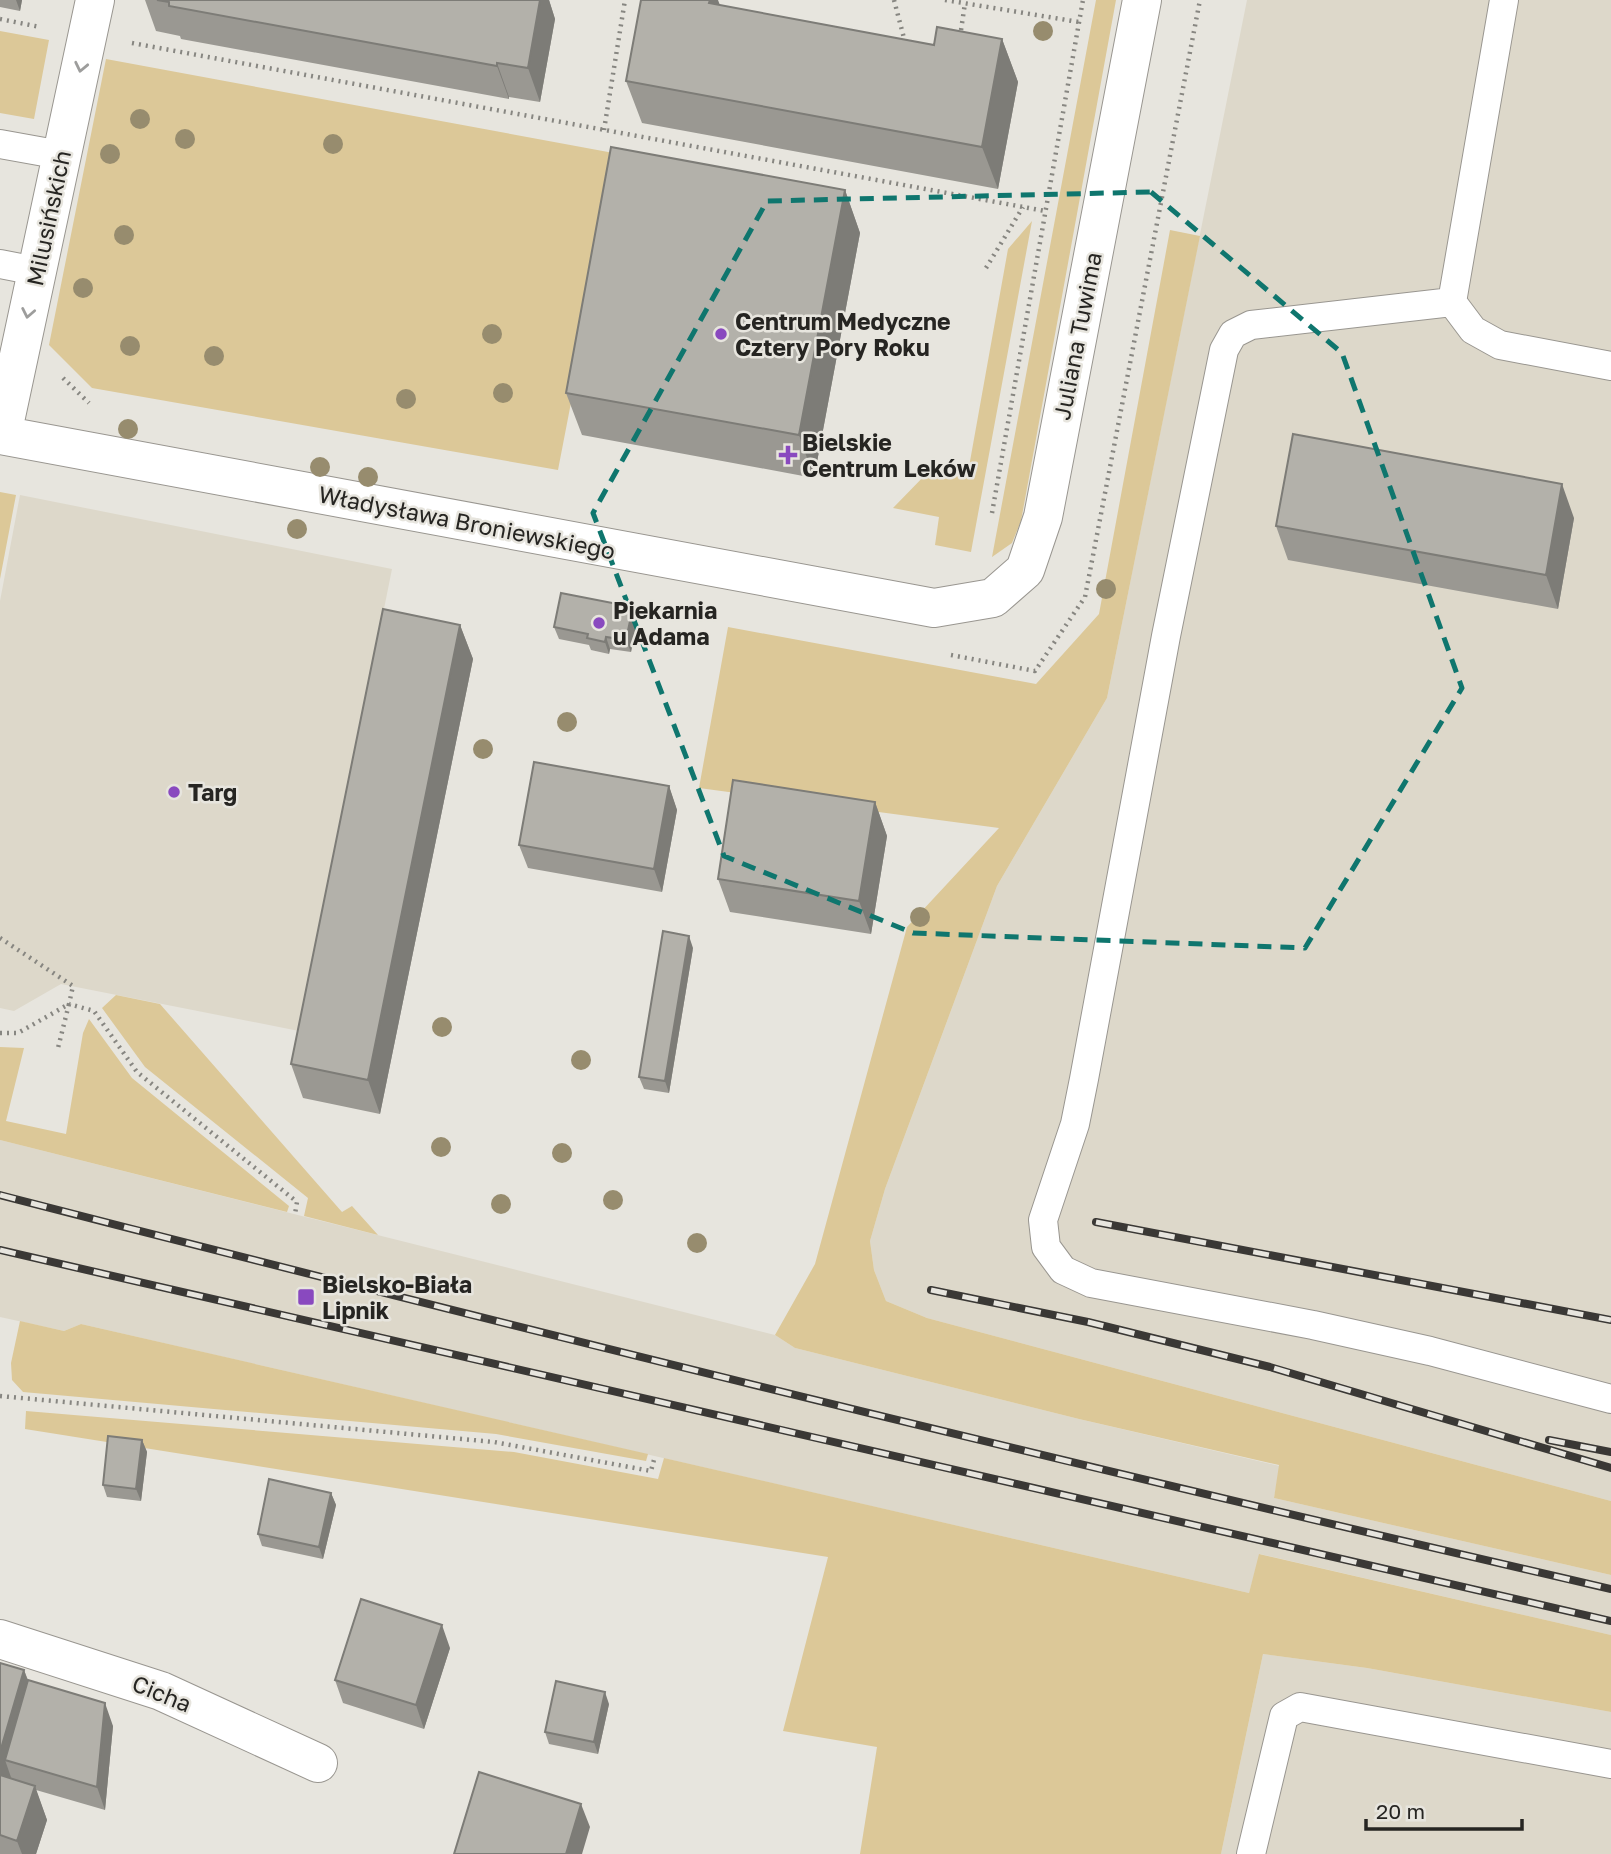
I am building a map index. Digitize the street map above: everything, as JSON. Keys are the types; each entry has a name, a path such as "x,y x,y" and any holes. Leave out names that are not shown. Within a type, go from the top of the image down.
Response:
{"street":[{"name":"Milusińskich","path":"1,435 20,354 18,267 61,155 95,0"},
{"name":"Juliana Tuwima","path":"934,608 993,598 1025,570 1043,517 1142,0"},
{"name":"Władysława Broniewskiego","path":"1,435 934,608"},
{"name":"Cicha","path":"0,1639 161,1690 318,1763"}],"lane":[{"path":"1504,0 1452,302 1473,330 1500,345 1611,366"},
{"path":"0,144 61,155"},
{"path":"1452,302 1251,325 1233,334 1224,350 1166,636 1075,1124 1043,1220 1046,1247 1063,1270 1091,1283 1430,1351 1611,1399"},
{"path":"1251,1854 1284,1716 1300,1707 1611,1764"}],"path":[{"path":"604,130 625,0"},
{"path":"894,0 905,43 915,50"},
{"path":"945,0 1079,22"},
{"path":"991,516 1083,0"},
{"path":"947,654 1035,671 1086,597 1200,0"},
{"path":"960,38 965,3"},
{"path":"129,43 1045,211"},
{"path":"986,268 1023,207"},
{"path":"20,354 44,359 89,403 102,406"},
{"path":"0,938 73,986 58,1048"},
{"path":"0,1033 18,1033 69,1004 94,1011 137,1072 297,1202 295,1214"},
{"path":"0,1396 494,1442 652,1471 655,1456"}],"highlighted area":[{"path":"1151,192 1342,353 1462,688 1305,948 913,933 724,856 593,513 767,201"}],"shaded area":[{"path":"1096,0 1116,0 1021,521 1012,543 992,557"},
{"path":"1247,0 1611,0 1611,1501 927,1318 886,1301 874,1270 870,1241 885,1189 997,886 1107,698"},
{"path":"0,31 49,40 34,119 0,113"},
{"path":"106,59 619,154 558,470 92,388 49,345"},
{"path":"1032,221 971,552 935,545 939,517 893,508 929,471 967,478 1008,249"},
{"path":"1170,230 1200,236 1107,698 997,886 885,1189 870,1241 874,1270 886,1301 927,1318 1611,1501 1611,1575 1274,1498 1279,1465 1079,1419 795,1348 775,1335 815,1264 907,927 999,828 699,788 728,627 1036,684 1099,614"},
{"path":"0,492 16,495 0,579"},
{"name":"Targ","path":"20,495 392,569 299,1031 61,984 14,1011 0,1008 0,601"},
{"path":"116,995 160,1004 342,1212 352,1206 378,1235 304,1216 308,1198 145,1067 102,1008"},
{"path":"89,1019 132,1078 289,1206 287,1212 0,1140 0,1047 24,1048 6,1121 66,1134 83,1033"},
{"path":"0,1140 775,1335 795,1348 1280,1466 1274,1498 1611,1575 1611,1635 1260,1554 1249,1593 81,1324 64,1331 0,1317"},
{"path":"20,1321 64,1331 81,1324 648,1454 646,1461 496,1434 23,1392 12,1380 11,1363"},
{"path":"26,1411 514,1452 658,1479 664,1458 1249,1593 1259,1554 1611,1635 1611,1712 1367,1668 1263,1654 1221,1854 860,1854 877,1747 783,1731 828,1557 25,1429"},
{"path":"1263,1654 1367,1668 1611,1712 1611,1854 1221,1854"}],"building":[{"path":"157,0 540,0 528,68 497,63 497,66 169,6 169,2"},
{"path":"641,0 710,0 709,3 934,45 937,27 1002,39 982,147 626,81"},
{"name":"Centrum Medyczne Cztery Pory Roku","path":"611,147 845,190 799,435 566,393"},
{"path":"1293,434 1562,484 1546,575 1276,526"},
{"path":"561,593 633,607 626,640 606,637 605,642 587,638 588,634 554,627"},
{"path":"383,609 460,625 368,1080 291,1064"},
{"path":"534,762 669,786 654,869 519,845"},
{"path":"733,780 875,802 859,901 718,879"},
{"path":"663,931 689,936 665,1081 639,1077"},
{"path":"108,1436 142,1440 136,1489 103,1485"},
{"path":"269,1479 331,1493 319,1547 258,1534"},
{"path":"361,1599 442,1625 416,1705 335,1680"},
{"path":"0,1663 24,1670 0,1752"},
{"path":"28,1680 105,1703 97,1787 5,1760"},
{"path":"556,1681 605,1692 594,1742 545,1732"},
{"path":"479,1772 581,1804 566,1854 454,1854"},
{"path":"0,1775 35,1786 17,1841 0,1835"}],"railway":[{"path":"0,1195 804,1397 1611,1589"},
{"path":"1096,1222 1611,1320"},
{"path":"0,1250 1611,1621"},
{"path":"931,1290 1088,1322 1270,1367 1611,1468"},
{"path":"1549,1440 1611,1452"}],"place":[{"name":"Centrum Medyczne Cztery Pory Roku","path":"721,334"},
{"name":"Bielskie Centrum Leków","path":"788,455"},
{"name":"Piekarnia u Adama","path":"599,623"},
{"name":"Targ","path":"174,792"},
{"name":"Bielsko-Biała Lipnik","path":"306,1297"}]}
